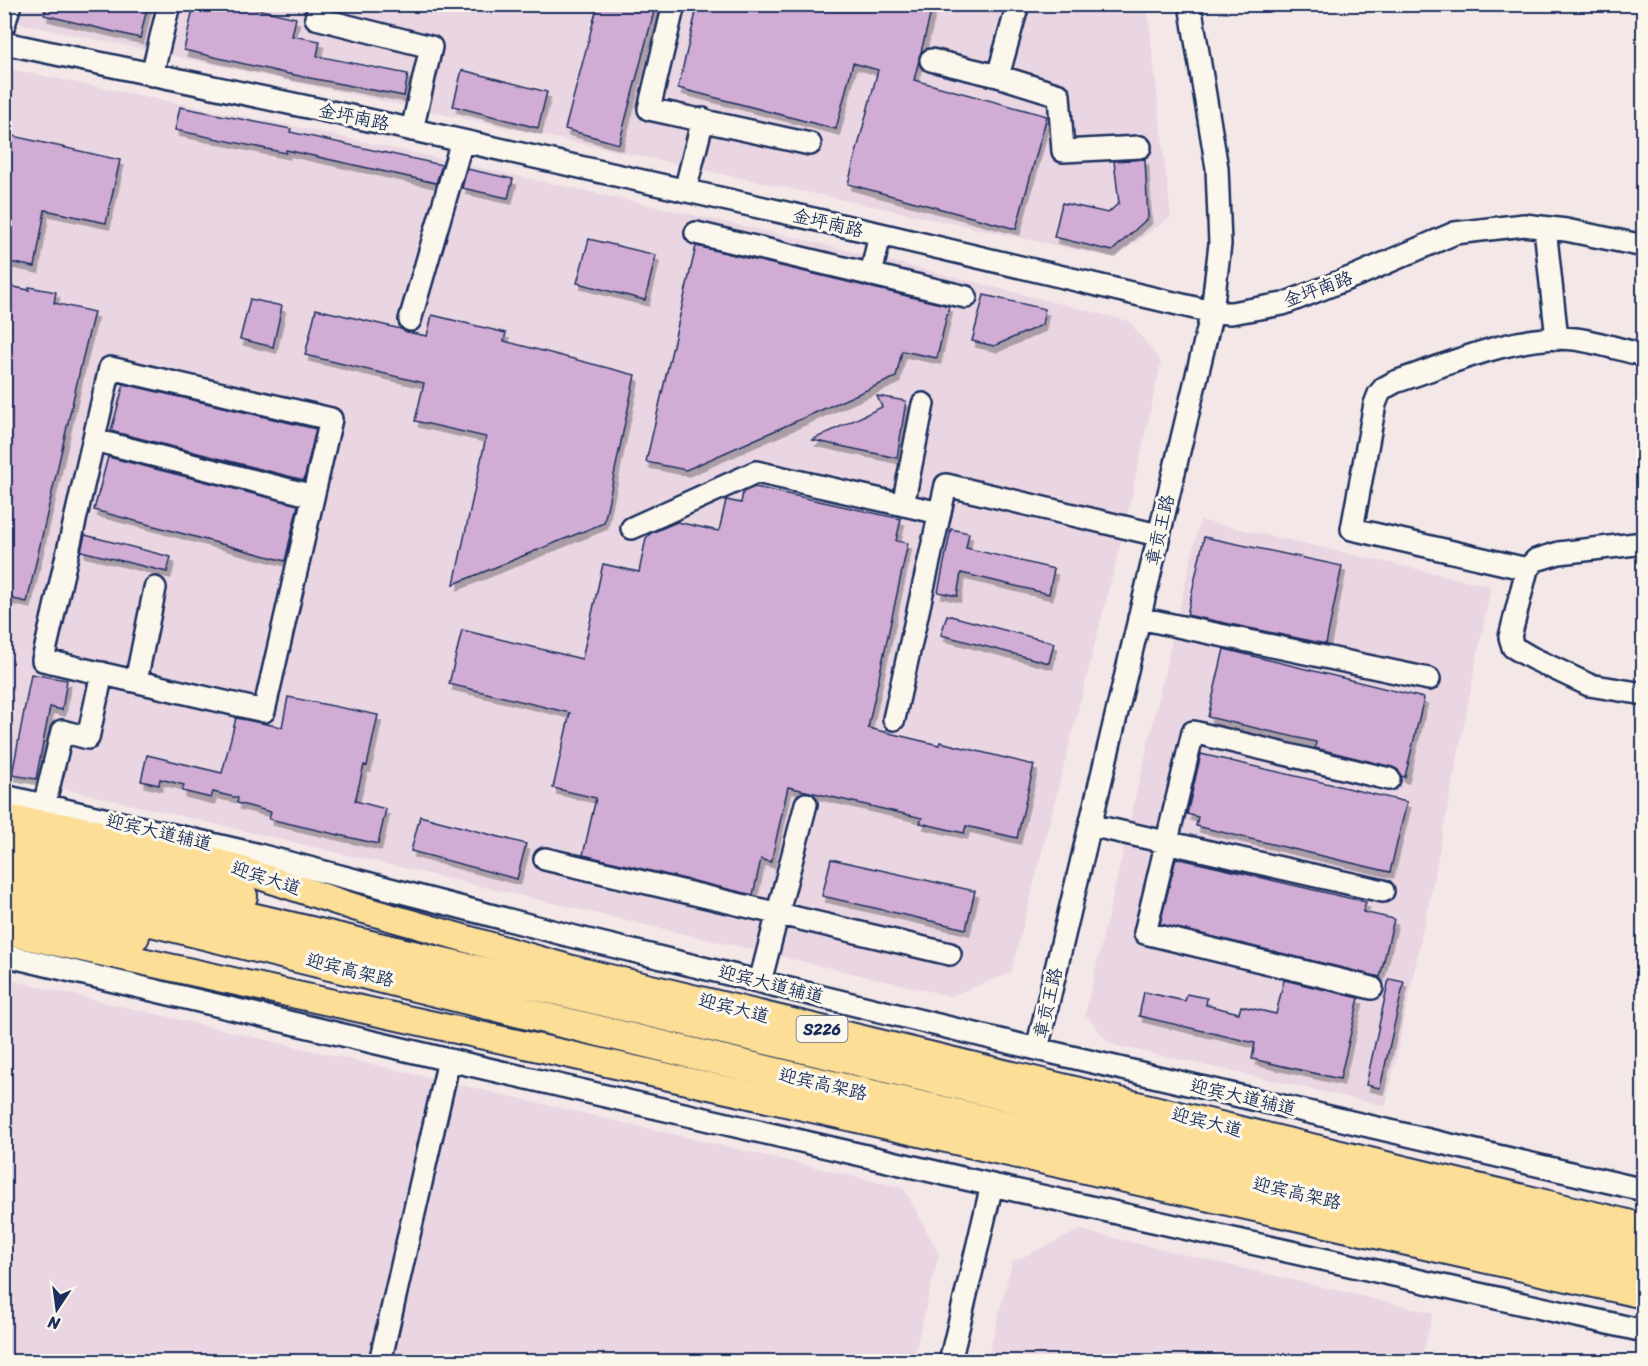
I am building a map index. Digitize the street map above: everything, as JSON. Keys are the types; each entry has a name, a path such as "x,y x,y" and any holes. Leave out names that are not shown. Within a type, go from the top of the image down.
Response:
{"highway":[{"path":"4,831 81,850 558,989"},
{"name":"迎宾高架路","path":"4,860 1644,1245"},
{"name":"迎宾高架路","path":"4,887 66,900 780,1074 1644,1273"},
{"path":"4,912 166,942 367,985 553,1020"}],"main road":[{"name":"迎宾大道","path":"4,818 73,828 214,861 354,907 572,969 1644,1227"},
{"path":"4,931 565,1053 1644,1295"}],"street":[{"path":"4,25 10,4"},
{"path":"152,75 169,4"},
{"path":"320,4 316,18 431,47 412,130"},
{"path":"674,4 649,109 810,144"},
{"path":"998,76 1017,4"},
{"name":"章贡王路","path":"1037,1049 1212,312 1220,244 1217,168 1190,4"},
{"name":"金坪南路","path":"4,43 412,130 880,234 1212,312 1231,313 1283,304 1455,233 1524,225 1644,246"},
{"path":"931,60 998,76 1059,95 1063,151 1140,147"},
{"path":"685,191 703,119"},
{"path":"410,320 462,141"},
{"path":"1545,228 1557,339"},
{"path":"696,233 966,297"},
{"path":"872,274 880,234"},
{"path":"1527,569 1352,529 1375,404 1379,394 1395,382 1499,347 1542,339 1575,339 1644,355"},
{"path":"110,368 331,419 264,711 43,660 94,440 110,368"},
{"path":"903,505 923,404"},
{"path":"94,440 313,496"},
{"path":"632,528 756,472 939,513"},
{"path":"894,719 946,485 1158,535"},
{"path":"1644,543 1559,553 1536,560 1527,569 1510,637 1513,647 1589,685 1644,694"},
{"path":"136,681 155,588"},
{"path":"1139,618 1429,679"},
{"path":"44,806 62,730 88,738 102,673"},
{"path":"1372,988 1145,933 1193,732 1389,779"},
{"name":"迎宾大道辅道","path":"4,796 255,854 571,936 1037,1049 1644,1190"},
{"path":"760,982 807,804"},
{"path":"1090,825 1383,891"},
{"path":"545,859 950,954"},
{"path":"4,955 992,1185 1644,1331"},
{"path":"380,1362 449,1060"},
{"path":"950,1362 992,1185"}],"shaded area":[{"path":"5,4 1147,5 1171,217 1114,258 5,20"},
{"path":"5,68 292,126 798,238 1129,321 1161,362 1125,526 1011,973 950,996 5,775"},
{"path":"1200,520 1491,586 1436,868 1386,1106 1110,1044 1085,1014"},
{"path":"5,979 904,1188 939,1254 913,1361 5,1362"},
{"path":"1080,1230 1433,1313 1421,1361 987,1361 1012,1262"}],"building":[{"path":"47,4 148,4 140,38 44,15"},
{"path":"194,4 236,4 296,18 292,36 320,41 317,56 408,74 404,96 284,73 184,50"},
{"path":"598,4 656,4 619,144 565,129"},
{"path":"698,4 933,4 914,80 1047,116 1016,229 848,184 878,70 853,63 836,129 678,88"},
{"path":"462,70 547,92 538,128 453,106"},
{"path":"180,107 291,129 290,132 442,165 436,183 286,150 286,153 175,130"},
{"path":"4,134 120,160 106,223 45,210 35,267 4,261"},
{"path":"1145,159 1148,218 1112,251 1054,237 1062,203 1108,213 1119,203 1114,161"},
{"path":"467,169 513,179 508,198 462,188"},
{"path":"589,239 656,255 645,300 577,283"},
{"path":"696,246 949,306 937,358 902,351 896,377 686,470 646,462"},
{"path":"4,285 56,292 54,303 94,312 27,602 4,597"},
{"path":"984,295 1045,309 1042,325 994,346 972,341"},
{"path":"250,299 282,306 273,347 240,339"},
{"path":"316,309 427,336 432,315 506,333 504,341 635,375 604,523 454,584 486,437 415,421 424,383 305,355"},
{"path":"124,384 316,429 304,480 111,431"},
{"path":"877,396 906,401 897,458 812,440 882,407"},
{"path":"108,457 298,505 285,561 94,510"},
{"path":"755,487 901,519 896,541 908,543 868,728 939,745 940,742 1034,765 1017,838 966,826 964,833 920,823 922,818 788,787 771,862 761,859 753,895 583,855 596,798 553,788 570,713 449,684 462,630 582,659 603,564 639,572 646,538 651,533 677,522 719,531 726,500 741,503 743,492"},
{"path":"951,529 969,533 966,548 1054,569 1049,594 961,573 957,596 938,592"},
{"path":"85,535 171,557 167,572 81,551"},
{"path":"1204,537 1342,566 1326,644 1187,615"},
{"path":"947,615 1054,643 1049,663 941,635"},
{"path":"1224,649 1424,698 1405,777 1392,767 1315,748 1316,742 1208,717"},
{"path":"31,674 67,680 62,710 50,707 36,779 12,775"},
{"path":"288,697 378,715 367,766 364,765 355,801 386,809 378,844 269,819 271,812 237,803 238,798 213,792 211,798 182,791 184,785 160,779 159,785 141,781 147,755 222,773 236,718 282,727"},
{"path":"1201,754 1407,802 1390,872 1196,826 1198,817 1187,814"},
{"path":"420,816 526,844 517,879 411,851"},
{"path":"1176,858 1366,902 1363,912 1394,919 1380,977 1160,924"},
{"path":"831,859 975,891 966,929 822,896"},
{"path":"1389,979 1404,982 1380,1088 1366,1085"},
{"path":"1284,980 1359,998 1340,1079 1252,1059 1255,1043 1139,1016 1144,992 1185,1001 1187,994 1207,998 1206,1005 1239,1013 1241,1006 1276,1014"}]}
